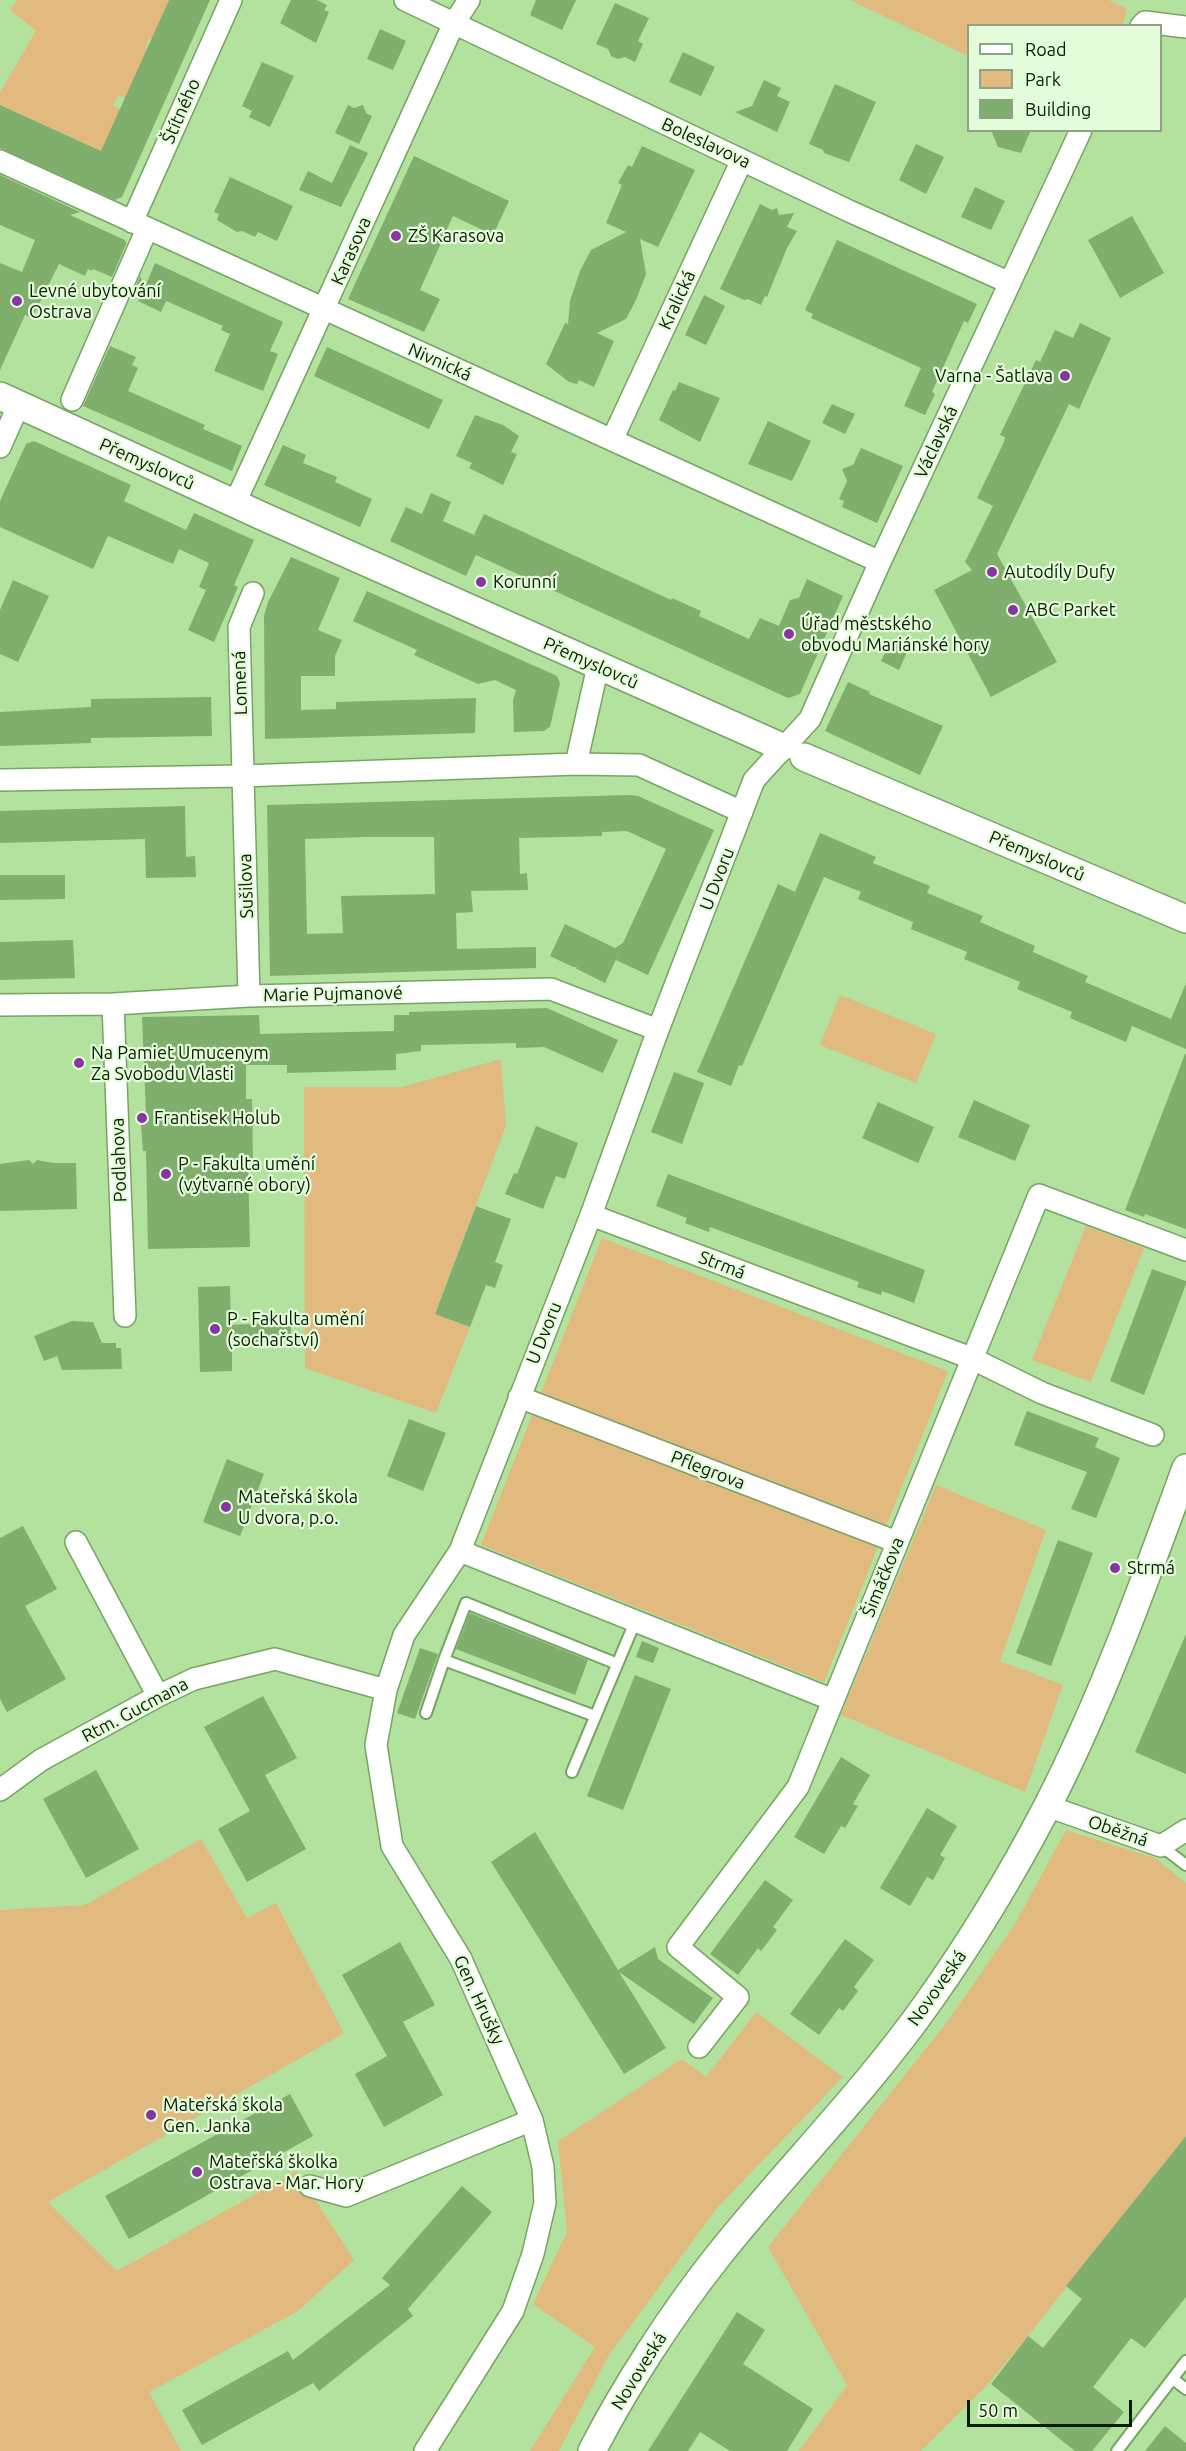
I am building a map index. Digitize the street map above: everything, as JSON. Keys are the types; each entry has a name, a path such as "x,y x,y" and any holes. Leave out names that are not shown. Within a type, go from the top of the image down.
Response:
{"street":[{"name":"Štítného","path":"72,400 231,0"},
{"name":"Boleslavova","path":"405,0 849,211 1010,283"},
{"name":"Karasova","path":"235,503 454,23 469,0"},
{"path":"1144,24 1146,22 1186,27"},
{"name":"Václavská","path":"793,752 1080,132"},
{"name":"Kralická","path":"612,440 742,160"},
{"name":"Nivnická","path":"0,161 880,562"},
{"path":"0,447 10,400"},
{"name":"Přemyslovců","path":"10,400 598,666 793,752 1186,919"},
{"name":"Lomená","path":"242,776 239,627 253,594"},
{"path":"576,764 598,666"},
{"name":"U Dvoru","path":"460,1551 591,1215 658,1030 754,780 793,752"},
{"path":"0,780 242,776 576,764 639,765 742,812"},
{"name":"Sušilova","path":"242,776 249,996"},
{"name":"Marie Pujmanové","path":"0,1005 113,1004 249,996 551,989 658,1030"},
{"name":"Podlahova","path":"113,1004 125,1316"},
{"name":"Šimáčkova","path":"699,2047 738,1997 678,1947 798,1787 1039,1195 1186,1250"},
{"name":"Strmá","path":"591,1215 971,1358 1042,1393 1153,1435"},
{"name":"Pflegrova","path":"519,1397 897,1542"},
{"name":"Novoveská","path":"592,2451 624,2393 711,2265 878,2068 929,2001 990,1910 1047,1806 1088,1720 1125,1633 1186,1468"},
{"path":"76,1542 158,1696"},
{"path":"460,1551 832,1701"},
{"name":"Gen. Hrušky","path":"425,2451 513,2311 532,2254 545,2203 543,2167 532,2120 461,1959 392,1846 376,1745 386,1690 404,1635 460,1551"},
{"name":"Rtm. Gucmana","path":"0,1790 41,1760 158,1696 194,1679 275,1659 386,1690"},
{"name":"Oběžná","path":"1047,1806 1161,1846 1186,1830"},
{"path":"310,2186 346,2196 532,2120"}],"lane":[{"path":"426,1713 466,1603 615,1664"},
{"path":"572,1772 615,1664 635,1622"},
{"path":"444,1659 595,1716"},
{"path":"1161,1846 1186,1865"},
{"path":"1117,2451 1186,2361"},
{"path":"1173,2379 1186,2390"}],"green space":[{"path":"17,0 169,0 152,39 149,39 146,48 149,50 125,98 118,95 113,106 120,109 108,154 0,105 0,92 36,31 10,10"},
{"path":"850,0 1109,0 1127,9 1123,24 967,24 967,56"},
{"path":"840,995 936,1034 916,1083 820,1045"},
{"path":"501,1059 506,1126 435,1313 470,1327 436,1413 305,1368 304,1087 403,1087"},
{"path":"1086,1226 1144,1248 1091,1382 1032,1360"},
{"path":"602,1238 948,1371 824,1682 481,1545"},
{"path":"936,1485 1046,1530 1000,1661 1063,1685 1025,1792 841,1715"},
{"path":"1066,1830 1155,1858 1186,1883 1186,2136 989,2383 921,2451 799,2451 847,2385 768,2247 947,2022 1015,1924"},
{"path":"201,1839 247,1918 276,1903 344,2033 48,2202 117,2271 297,2171 354,2260 298,2311 149,2392 181,2451 0,2451 0,1910 85,1905"},
{"path":"756,2012 843,2077 717,2208 609,2355 559,2451 530,2451 595,2347 533,2304 567,2232 558,2141 682,2059 706,2077"}],"building":[{"path":"169,0 210,0 122,197 115,200 0,148 0,105 101,151"},
{"path":"291,0 317,0 327,5 324,10 329,12 316,43 280,23"},
{"path":"536,0 576,0 562,30 530,15"},
{"path":"615,3 649,18 638,41 643,44 635,62 625,57 618,59 611,56 608,49 596,44"},
{"path":"380,29 406,41 393,70 367,59"},
{"path":"683,52 715,67 701,96 669,82"},
{"path":"262,62 294,76 270,127 249,117 252,111 242,106"},
{"path":"764,80 781,88 777,96 790,102 777,132 735,112 752,106"},
{"path":"835,84 876,102 849,162 824,153 823,150 809,144"},
{"path":"348,105 354,108 363,105 366,113 372,116 359,144 335,133"},
{"path":"992,132 1030,132 1021,153 998,147"},
{"path":"916,144 944,157 926,194 899,180"},
{"path":"350,145 368,153 341,207 299,190 308,171 332,183"},
{"path":"642,146 695,170 658,247 640,239 646,274 626,319 597,333 614,341 594,387 579,380 577,384 569,382 546,364 565,323 568,324 570,301 580,271 591,250 626,232 606,223 622,185 618,183 628,165 632,167"},
{"path":"414,156 509,201 493,235 453,216 420,290 440,299 424,332 348,299"},
{"path":"0,175 80,212 70,215 125,240 126,244 112,277 93,269 92,271 88,269 85,276 59,264 32,318 25,315 0,370 0,263 22,272 35,240 0,225"},
{"path":"230,177 293,206 277,241 258,232 255,237 242,231 237,232 217,220 219,214 214,212"},
{"path":"975,187 1005,201 991,230 961,217"},
{"path":"760,204 772,210 777,208 779,215 794,213 787,227 797,231 787,248 767,297 765,296 761,305 720,289"},
{"path":"1132,216 1164,273 1120,298 1088,240"},
{"path":"837,240 977,304 968,323 964,321 932,392 935,394 925,415 904,406 921,368 811,318 813,314 805,310"},
{"path":"155,263 283,322 270,351 278,354 263,391 214,371 230,334 221,330 223,326 166,301 161,312 138,301 143,292 135,288 140,276 145,287"},
{"path":"704,295 725,306 706,345 685,335"},
{"path":"1080,323 1111,338 1079,409 1069,404 997,554 1057,662 991,697 934,590 972,570 965,562 993,506 977,498 1004,442 1005,437 1000,435 1036,360 1040,362 1055,330 1073,338"},
{"path":"110,346 136,357 132,365 138,368 128,391 205,425 203,429 242,446 232,471 83,406"},
{"path":"327,347 443,400 429,429 314,376"},
{"path":"679,382 720,398 700,442 659,420"},
{"path":"832,404 855,414 845,434 822,423"},
{"path":"475,415 503,425 519,436 511,452 517,454 503,485 469,468 472,463 456,456"},
{"path":"768,421 811,441 792,481 748,464"},
{"path":"34,441 131,485 124,501 186,530 194,513 254,540 234,585 238,587 214,642 188,630 206,590 199,587 209,563 179,549 173,564 108,536 93,569 0,527 0,501 26,444"},
{"path":"283,445 306,455 303,463 337,477 335,482 372,499 360,527 264,485"},
{"path":"861,448 903,466 877,523 842,507 844,501 839,499 847,481 842,469 853,465"},
{"path":"431,493 451,502 443,521 474,535 484,514 671,600 672,598 701,611 699,616 749,639 760,618 779,626 790,600 799,598 807,579 843,596 800,694 788,698 476,555 466,576 390,541 406,507 422,514"},
{"path":"291,557 340,578 318,630 342,640 335,656 335,676 301,676 301,710 336,709 336,702 476,698 475,733 265,739 264,616 268,602"},
{"path":"13,580 49,596 18,662 0,654 0,610"},
{"path":"367,591 557,676 560,683 550,727 544,731 514,732 513,700 516,690 495,680 478,684 414,655 417,650 353,621"},
{"path":"891,641 908,650 899,670 881,661"},
{"path":"848,682 870,692 869,694 943,726 920,775 825,731"},
{"path":"211,697 212,736 91,738 91,743 0,746 0,712 91,707 91,699"},
{"path":"630,795 638,796 714,830 648,975 616,960 619,953 605,983 575,968 578,967 573,967 550,956 565,924 615,948 623,943 666,849 627,831 602,832 602,836 519,838 520,874 527,873 528,890 471,891 473,912 456,913 457,949 536,947 536,968 270,976 267,805","holes":["434,837 435,894 341,896 343,933 307,934 305,839"]},
{"path":"185,806 186,857 195,856 196,877 146,878 145,839 0,843 0,811"},
{"path":"820,833 876,857 873,863 930,886 927,893 983,916 980,922 1035,946 1033,952 1088,976 1085,982 1171,1019 1186,983 1186,1049 1132,1026 1126,1042 1070,1018 1072,1012 1017,989 1020,982 964,959 967,952 911,929 913,922 858,899 861,892 824,877 742,1066 739,1065 731,1086 697,1072 778,884 795,892"},
{"path":"0,875 65,875 65,899 0,900"},
{"path":"73,940 75,978 0,980 0,942"},
{"path":"547,1008 618,1040 603,1073 544,1047 516,1048 516,1043 421,1045 421,1051 396,1054 396,1070 287,1073 287,1065 246,1065 246,1099 252,1099 253,1162 248,1162 250,1247 148,1249 146,1151 143,1151 141,1125 142,1115 146,1115 142,1017 259,1015 260,1034 394,1031 394,1015 409,1015 409,1012"},
{"path":"1185,1054 1186,1229 1145,1214 1144,1217 1125,1210"},
{"path":"674,1072 704,1083 682,1144 651,1132"},
{"path":"974,1100 1030,1125 1015,1161 958,1137"},
{"path":"878,1102 934,1127 918,1163 862,1138"},
{"path":"536,1126 578,1143 565,1179 556,1176 543,1209 505,1194 514,1173 517,1174"},
{"path":"29,1160 33,1164 37,1160 76,1163 77,1209 0,1211 0,1164"},
{"path":"668,1174 925,1270 914,1303 882,1291 881,1295 857,1287 859,1282 710,1227 709,1232 685,1223 687,1218 656,1206"},
{"path":"476,1206 511,1219 495,1262 503,1265 495,1288 486,1285 470,1327 435,1314"},
{"path":"1152,1269 1186,1281 1186,1284 1144,1395 1110,1381"},
{"name":"P - Fakulta umění (sochařství)","path":"230,1286 231,1325 291,1322 291,1340 232,1343 232,1371 200,1372 198,1287"},
{"path":"72,1321 93,1322 102,1343 116,1343 116,1348 121,1348 122,1369 62,1370 57,1356 44,1361 34,1336"},
{"path":"1027,1411 1099,1438 1095,1447 1120,1458 1096,1518 1071,1509 1087,1472 1014,1445"},
{"path":"409,1419 446,1433 423,1491 387,1476"},
{"path":"227,1459 264,1474 240,1536 203,1522"},
{"path":"23,1526 57,1589 25,1606 66,1679 7,1712 0,1699 0,1538"},
{"path":"1058,1540 1093,1553 1051,1666 1016,1653"},
{"path":"470,1613 588,1660 575,1695 456,1649"},
{"path":"1186,1634 1186,1774 1135,1752"},
{"path":"642,1641 659,1648 653,1663 636,1657"},
{"path":"420,1648 438,1654 415,1719 397,1713"},
{"path":"635,1675 671,1689 623,1810 587,1796"},
{"path":"263,1696 297,1758 265,1775 306,1849 247,1882 218,1829 250,1811 204,1727"},
{"path":"841,1757 870,1775 853,1804 858,1806 845,1828 841,1826 824,1854 794,1837"},
{"path":"96,1770 139,1849 86,1878 43,1799"},
{"path":"927,1808 957,1826 940,1855 945,1858 933,1880 927,1877 910,1906 880,1888"},
{"path":"535,1832 618,1970 655,1947 658,1959 713,1998 694,2024 619,1972 666,2048 624,2074 491,1862"},
{"path":"765,1880 793,1900 773,1927 777,1930 761,1951 758,1948 738,1975 710,1954"},
{"path":"845,1939 874,1960 854,1987 858,1991 843,2011 839,2008 819,2035 790,2014"},
{"path":"400,1942 435,2005 403,2022 443,2095 384,2127 355,2074 387,2056 342,1975"},
{"path":"290,2094 313,2136 129,2239 105,2196"},
{"path":"1186,2136 1186,2297 1145,2348 1131,2338 1093,2387 1124,2412 1092,2451 1075,2451 991,2384 1028,2336 1043,2348 1082,2299 1066,2286"},
{"path":"462,2186 492,2212 408,2309 413,2316 319,2391 313,2383 202,2445 182,2410 288,2351 293,2360 390,2285 382,2278"},
{"path":"737,2312 765,2330 743,2364 813,2409 787,2451 730,2451 700,2432 688,2451 648,2451"},
{"path":"1165,2426 1186,2443 1186,2451 1145,2451"}],"place":[{"name":"ZŠ Karasova","path":"396,236"},
{"name":"Levné ubytování Ostrava","path":"17,301"},
{"name":"Varna - Šatlava","path":"1065,376"},
{"name":"Autodíly Dufy","path":"992,572"},
{"name":"Korunní","path":"481,582"},
{"name":"ABC Parket","path":"1013,610"},
{"name":"Úřad městského obvodu Mariánské hory","path":"789,634"},
{"name":"Na Pamiet Umucenym Za Svobodu Vlasti","path":"79,1063"},
{"name":"Frantisek Holub","path":"142,1118"},
{"name":"P - Fakulta umění (výtvarné obory)","path":"166,1174"},
{"name":"P - Fakulta umění (sochařství)","path":"215,1329"},
{"name":"Mateřská škola U dvora, p.o.","path":"226,1507"},
{"name":"Strmá","path":"1115,1568"},
{"name":"Mateřská škola Gen. Janka","path":"151,2115"},
{"name":"Mateřská školka Ostrava - Mar. Hory","path":"197,2172"}]}
